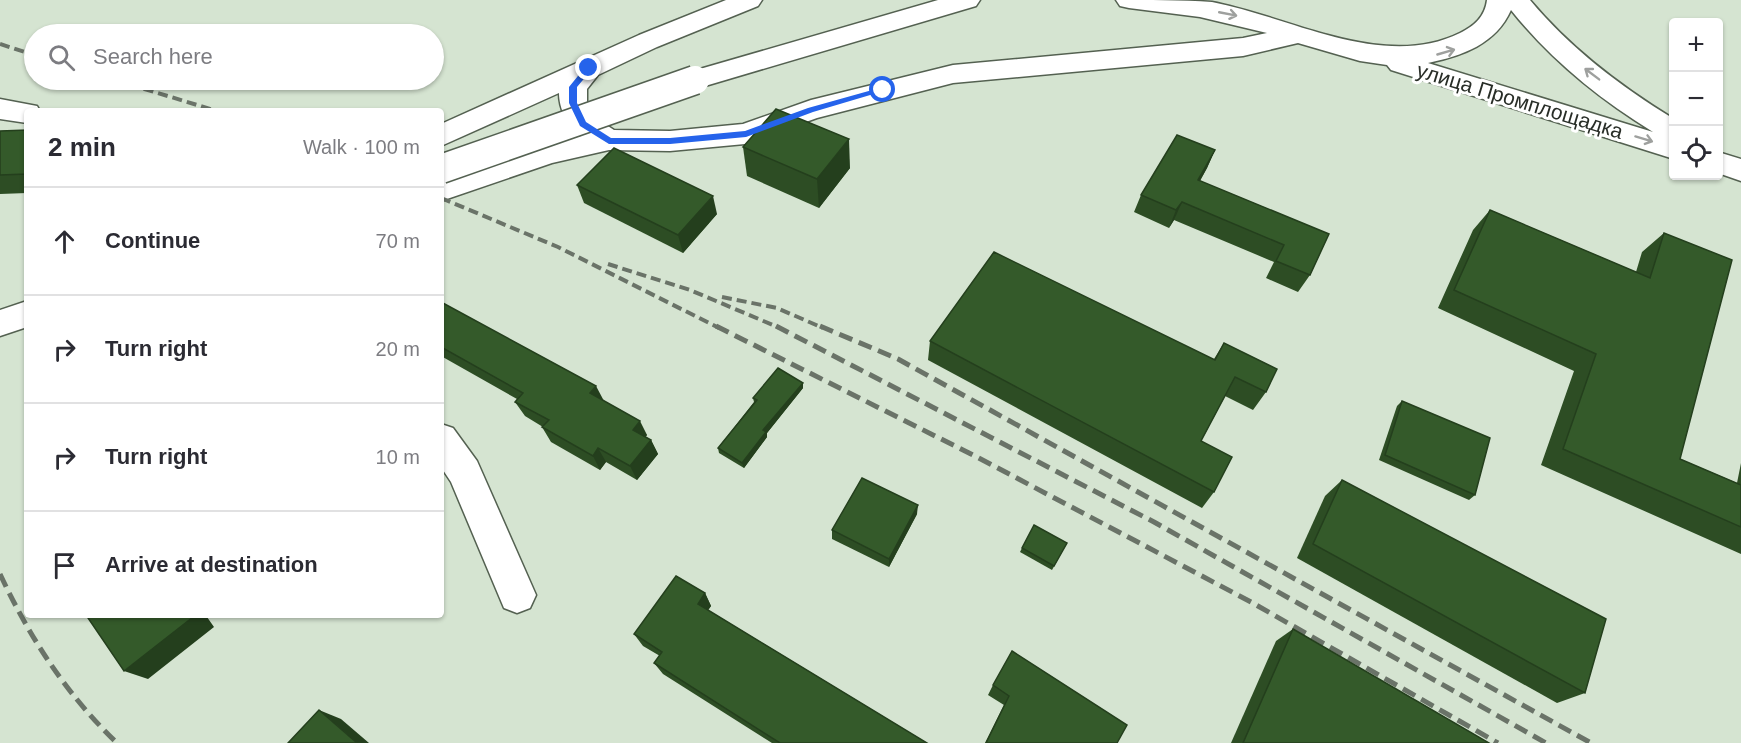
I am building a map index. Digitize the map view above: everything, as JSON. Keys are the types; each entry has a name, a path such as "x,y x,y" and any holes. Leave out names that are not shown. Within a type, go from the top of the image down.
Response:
{"street":[{"path":"444,135 648,41 749,0"},
{"path":"444,168 695,80 967,0"},
{"name":"улица Промплощадка","path":"1129,0 1166,2 1243,17 1669,146"},
{"path":"1262,0 1299,34"},
{"path":"1355,50 1417,58 1458,48 1489,27 1500,0"},
{"path":"1516,0 1532,20 1581,66 1647,116 1669,129"},
{"path":"444,189 549,153 609,141 670,141 746,134 811,110 953,74 1243,47 1299,34"},
{"path":"589,68 573,87 573,103 583,124 609,141"},
{"path":"0,109 24,113"},
{"path":"0,324 24,315"},
{"path":"444,444 465,472 518,595"}],"building":[{"path":"776,109 849,139 817,179 743,147"},
{"path":"24,130 24,174 0,175 0,131"},
{"path":"1177,135 1215,150 1198,180 1329,234 1310,275 1276,261 1284,245 1182,202 1176,210 1141,195"},
{"path":"614,148 713,196 678,235 577,185"},
{"path":"1490,210 1650,278 1664,233 1732,260 1680,459 1741,485 1741,527 1563,449 1596,354 1454,290"},
{"path":"994,252 1215,360 1224,343 1277,369 1266,392 1235,377 1201,441 1232,457 1214,492 930,341"},
{"path":"444,304 596,386 590,393 640,421 633,430 651,440 630,466 598,448 593,456 542,427 549,420 515,402 523,393 444,349"},
{"path":"778,368 803,383 763,430 766,432 742,463 718,448 757,400 753,398"},
{"path":"1402,401 1490,438 1475,495 1385,455"},
{"path":"862,478 918,505 889,559 832,530"},
{"path":"1342,480 1606,619 1585,693 1313,544"},
{"path":"1034,525 1067,543 1054,566 1022,548"},
{"path":"676,576 705,593 698,604 927,743 780,743 654,663 662,652 634,634"},
{"path":"88,618 192,618 124,671"},
{"path":"1293,629 1489,743 1243,743"},
{"path":"1012,651 1127,725 1117,743 986,743 1009,696 993,685"},
{"path":"319,710 357,743 288,743"}],"railway":[{"path":"0,44 24,52"},
{"path":"148,90 207,108"},
{"path":"444,199 558,247 719,328"},
{"path":"608,264 690,290 779,328"},
{"path":"722,297 777,308 823,328"},
{"path":"716,326 977,457 1251,602 1498,743"},
{"path":"820,326 898,359 1591,743"},
{"path":"779,328 1154,522 1546,743"},
{"path":"0,574 24,621 65,685 117,743"}],"route":[{"path":"589,68 573,87 573,103 583,124 609,141 670,141 746,134 811,110 883,90"}]}
